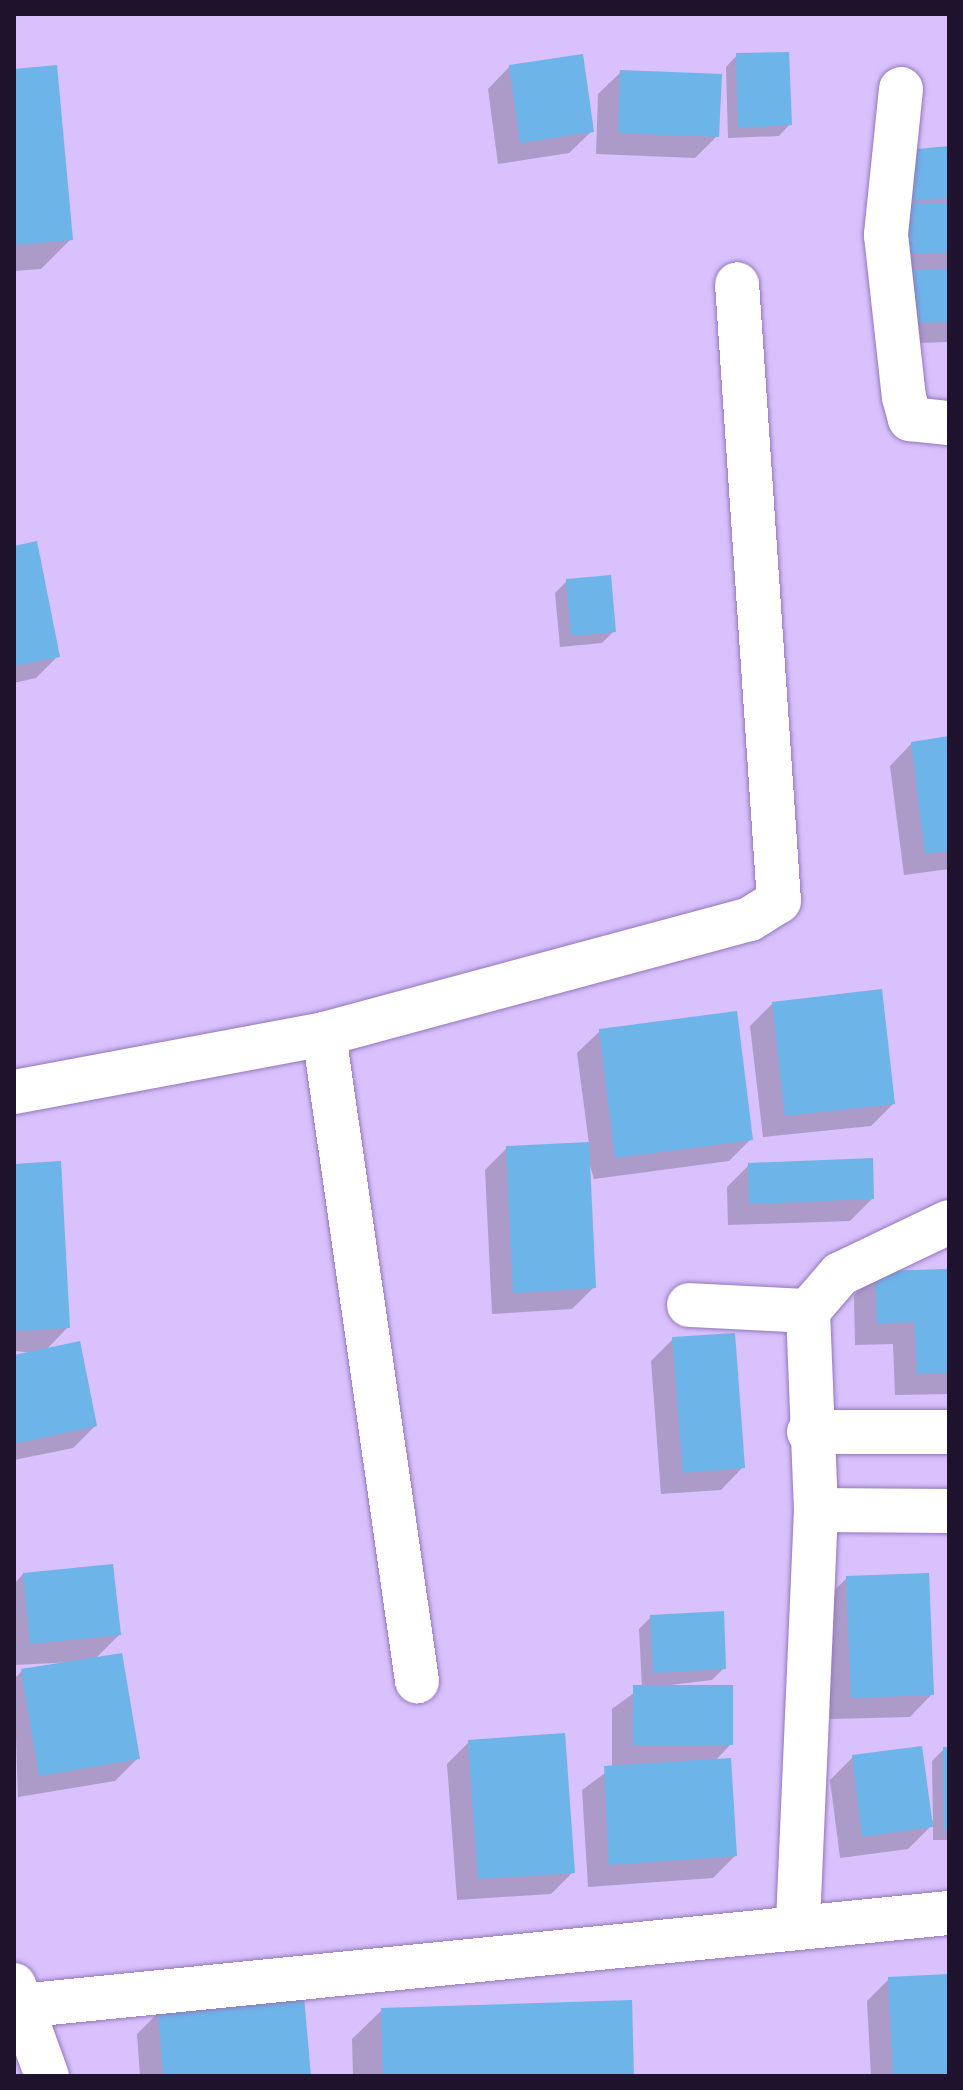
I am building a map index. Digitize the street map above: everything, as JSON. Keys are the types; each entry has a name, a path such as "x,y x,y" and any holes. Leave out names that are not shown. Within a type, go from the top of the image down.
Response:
{"street":[{"path":"901,89 886,235 904,397 910,419 949,423"},
{"path":"14,1092 324,1034 750,919 779,901 737,284"},
{"path":"324,1034 417,1681"},
{"path":"798,1926 816,1510 809,1432 808,1311 840,1274 949,1222"},
{"path":"689,1305 808,1311"},
{"path":"809,1432 949,1432"},
{"path":"816,1510 949,1511"},
{"path":"47,2076 17,1995 551,1957 798,1926 949,1913"}],"building":[{"path":"789,52 792,125 738,128 736,53"},
{"path":"583,54 594,132 520,143 509,65"},
{"path":"57,65 73,240 14,245 14,69"},
{"path":"620,70 722,74 719,137 618,133"},
{"path":"949,146 949,198 912,201 906,150"},
{"path":"949,203 949,253 894,254 891,204"},
{"path":"949,269 949,322 911,323 909,270"},
{"path":"37,541 60,657 14,666 14,546"},
{"path":"611,575 616,632 571,636 566,579"},
{"path":"949,736 949,851 925,854 911,742"},
{"path":"882,989 895,1104 785,1116 772,1002"},
{"path":"737,1011 753,1140 615,1158 599,1029"},
{"path":"589,1142 596,1288 513,1293 506,1146"},
{"path":"873,1158 874,1199 749,1204 748,1163"},
{"path":"61,1161 70,1328 14,1331 14,1164"},
{"path":"949,1269 949,1373 917,1374 914,1322 877,1324 875,1271"},
{"path":"735,1333 745,1468 683,1473 672,1337"},
{"path":"80,1341 97,1426 14,1444 14,1355"},
{"path":"113,1564 121,1635 30,1644 23,1573"},
{"path":"929,1573 934,1695 851,1698 846,1576"},
{"path":"724,1611 726,1669 653,1673 650,1615"},
{"path":"122,1653 140,1759 39,1776 21,1669"},
{"path":"633,1685 733,1685 733,1745 633,1745"},
{"path":"565,1733 575,1873 478,1879 468,1740"},
{"path":"922,1746 933,1827 862,1837 852,1755"},
{"path":"943,1747 949,1747 949,1830 944,1830"},
{"path":"731,1758 737,1856 609,1865 604,1766"},
{"path":"949,1974 949,2076 893,2076 888,1977"},
{"path":"304,1997 311,2076 163,2076 158,2010"},
{"path":"632,2000 634,2076 383,2076 381,2008"}]}
